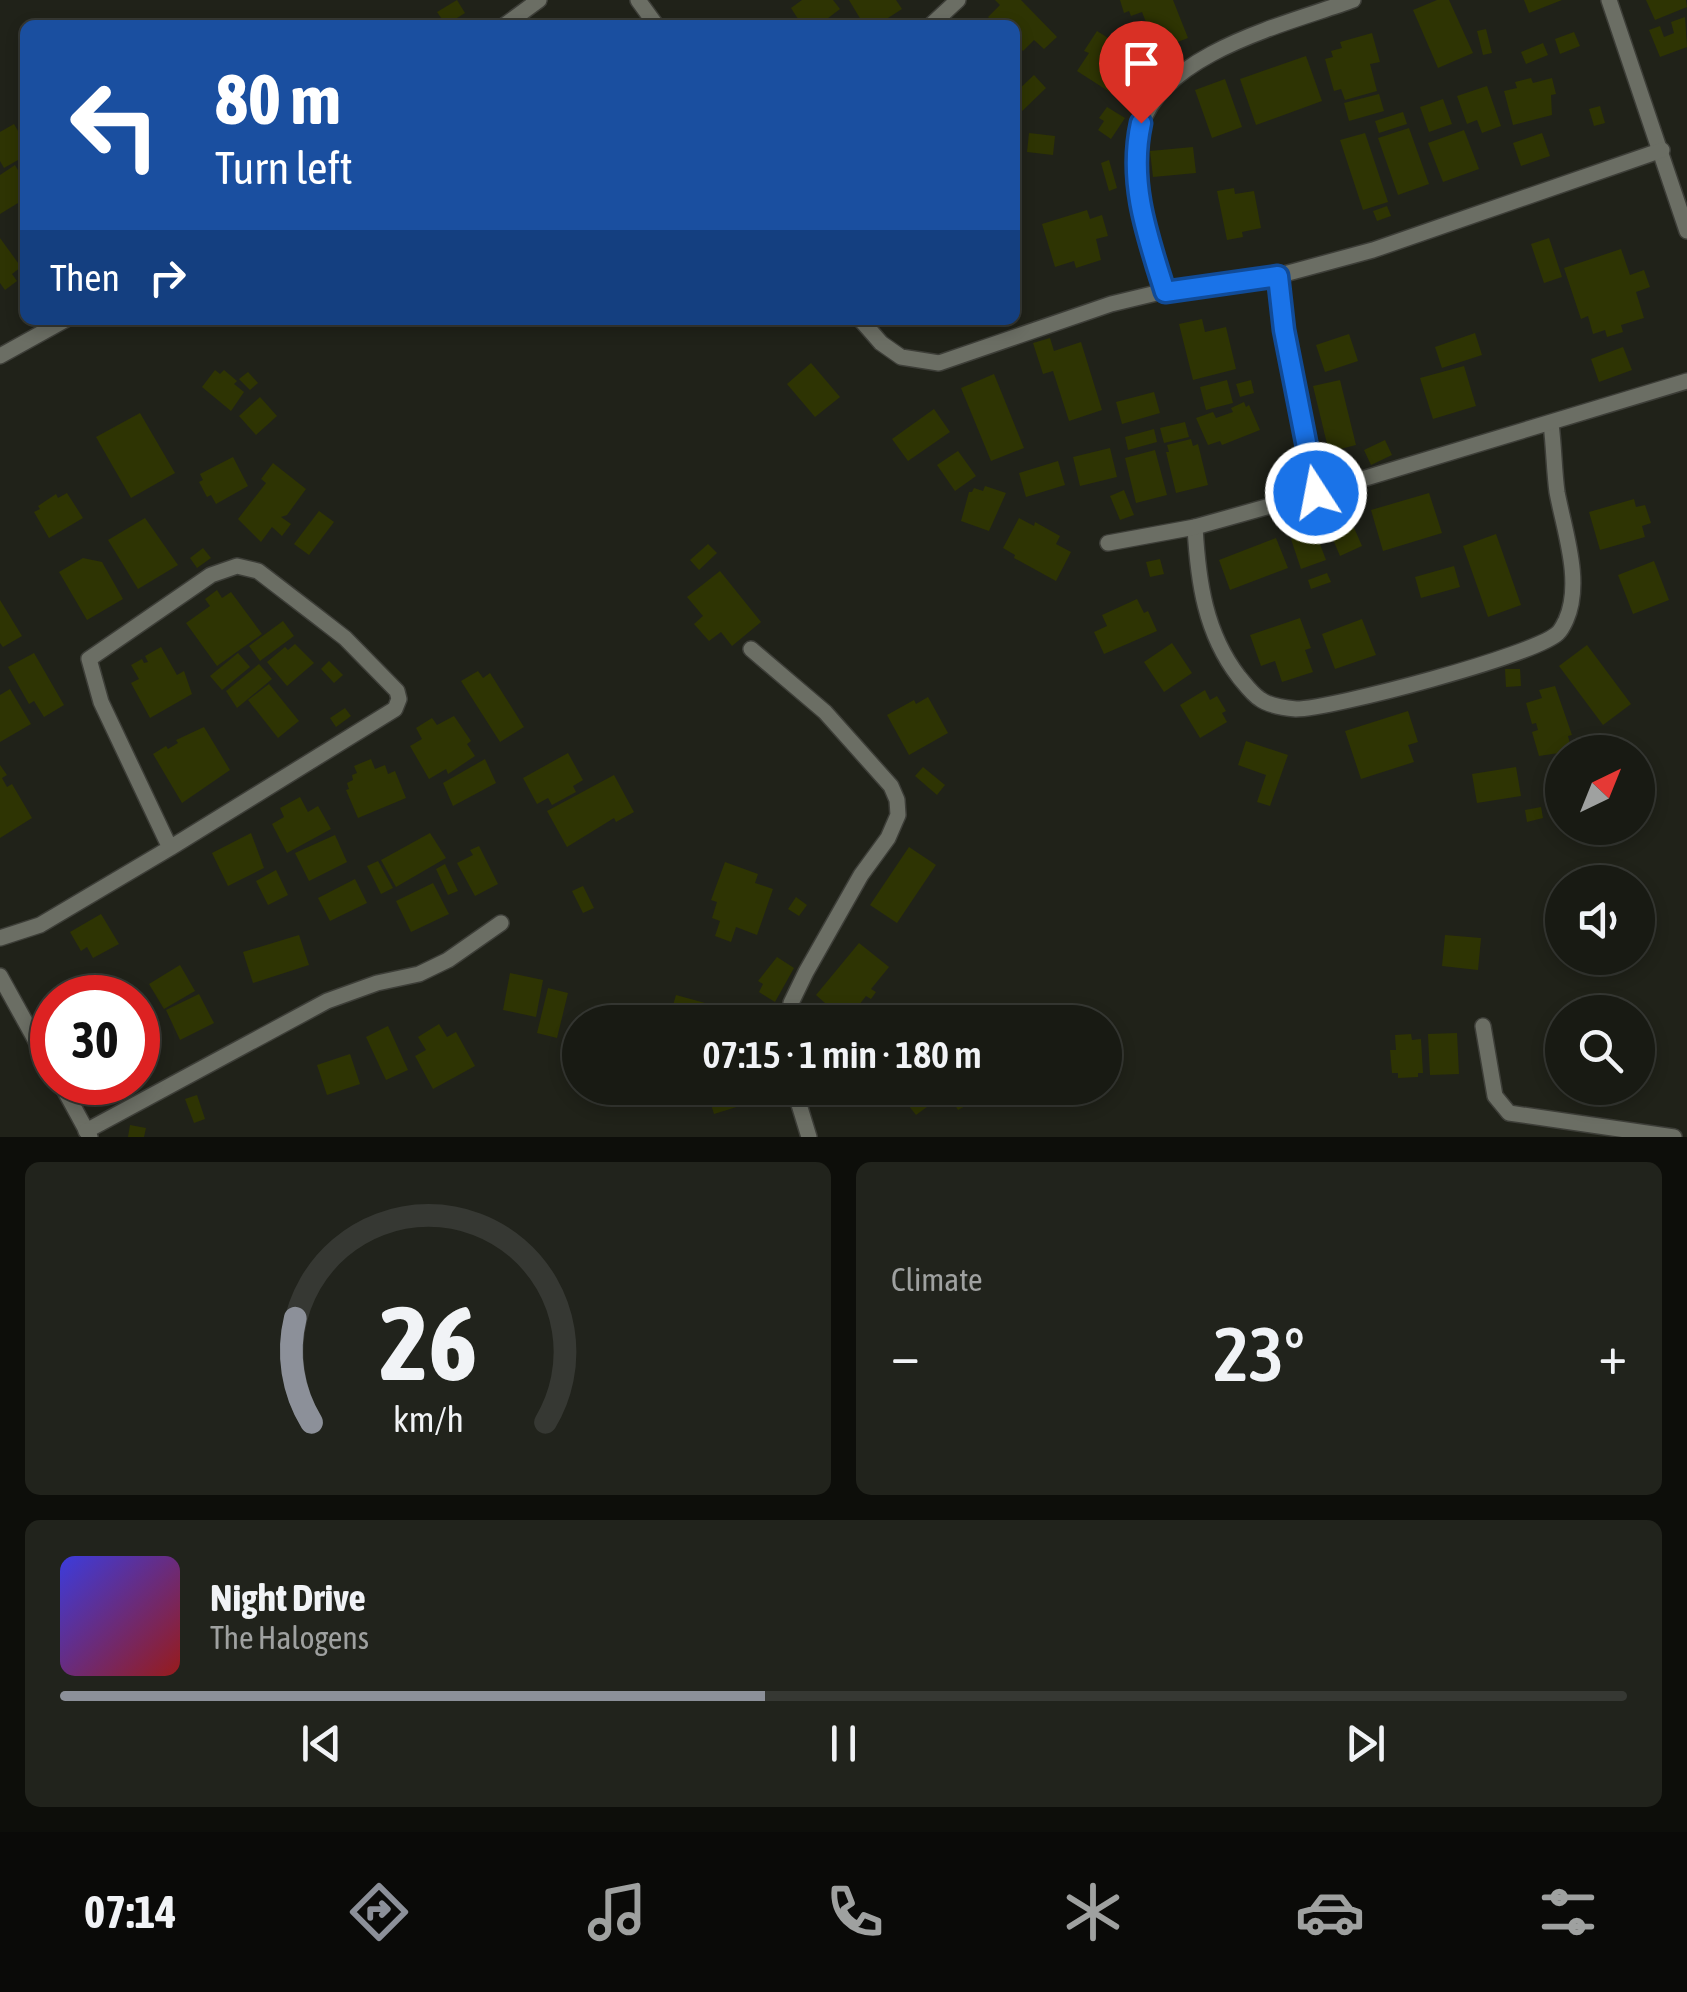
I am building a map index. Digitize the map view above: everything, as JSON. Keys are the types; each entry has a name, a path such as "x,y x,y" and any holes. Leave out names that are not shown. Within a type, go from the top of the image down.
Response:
{"street":[{"path":"511,20 539,0"},
{"path":"936,20 958,0"},
{"path":"1165,292 1139,205 1135,152 1141,123 1156,96 1186,68 1228,46 1352,0"},
{"path":"1608,0 1687,231"},
{"path":"865,325 900,357 939,363 1111,304 1278,276 1373,250 1662,150"},
{"path":"1278,276 1284,330 1316,493"},
{"path":"0,356 56,325"},
{"path":"1108,543 1195,527 1687,381"},
{"path":"1195,527 1200,583 1210,626 1220,650 1259,699 1298,709 1360,698 1473,667 1558,633 1567,618 1572,598 1551,424"},
{"path":"0,938 40,925 170,848 395,710 397,691 344,638 258,571 237,566 211,576 89,659 100,702 170,848"},
{"path":"751,649 825,712 891,786 897,800 898,816 888,838 861,876 791,1005"},
{"path":"72,1105 88,1134 327,1001 376,982 419,974 448,960 501,924"},
{"path":"0,976 30,1030"},
{"path":"1483,1026 1496,1096 1509,1113 1674,1137"},
{"path":"799,1105 809,1137"}],"building":[{"path":"457,0 465,13 454,20 443,20 437,12"},
{"path":"802,0 833,0 840,9 826,20 799,20 791,8"},
{"path":"849,0 896,0 902,9 885,20 861,20"},
{"path":"995,0 1021,0 1057,37 1044,49 1034,40 1023,51 1020,20 988,17 1000,5"},
{"path":"1120,0 1173,0 1188,38 1157,50 1142,12 1131,16 1129,11 1124,13"},
{"path":"1437,0 1449,0 1473,53 1438,68 1413,10"},
{"path":"1524,0 1562,0 1529,13"},
{"path":"1646,0 1686,0 1687,7 1655,20"},
{"path":"1685,17 1687,47 1660,57 1649,30 1660,26 1664,37 1674,33 1671,22"},
{"path":"1486,29 1492,53 1483,55 1477,31"},
{"path":"1097,31 1135,55 1127,66 1137,73 1124,93 1120,90 1116,96 1077,71"},
{"path":"1574,32 1580,46 1560,54 1555,39"},
{"path":"1372,33 1380,62 1370,64 1377,91 1345,100 1341,89 1334,91 1325,59 1333,57 1331,51 1342,48 1340,42"},
{"path":"1543,43 1548,55 1526,64 1521,52"},
{"path":"1306,56 1322,101 1256,125 1240,79"},
{"path":"1034,75 1046,88 1020,113 1020,88"},
{"path":"1531,78 1533,83 1552,78 1556,94 1551,95 1552,115 1513,125 1504,91 1517,88 1515,82"},
{"path":"1225,79 1242,127 1212,138 1195,90"},
{"path":"1487,86 1501,126 1482,133 1477,120 1467,124 1457,96"},
{"path":"1379,94 1384,111 1349,121 1344,103"},
{"path":"1443,99 1452,124 1429,132 1420,107"},
{"path":"1600,106 1605,123 1594,126 1589,109"},
{"path":"1107,107 1125,118 1111,139 1098,130 1104,121 1099,118"},
{"path":"1403,112 1407,124 1379,133 1375,121"},
{"path":"14,124 20,134 20,159 4,168 0,161 0,132"},
{"path":"1409,128 1429,184 1398,195 1378,138"},
{"path":"1464,130 1479,169 1443,182 1428,143"},
{"path":"1029,133 1055,136 1053,155 1027,152"},
{"path":"1365,133 1388,202 1363,210 1340,140"},
{"path":"1542,133 1550,156 1521,166 1513,143"},
{"path":"1193,147 1196,173 1153,177 1150,151"},
{"path":"1109,160 1117,188 1109,191 1101,163"},
{"path":"15,165 20,174 20,202 0,214 0,175"},
{"path":"1234,188 1235,194 1254,191 1261,228 1227,240 1217,191"},
{"path":"1387,206 1391,216 1377,221 1373,211"},
{"path":"1087,210 1090,219 1102,215 1108,236 1096,239 1101,260 1076,268 1074,261 1055,267 1042,224"},
{"path":"0,238 20,268 12,274 17,281 5,290 0,283"},
{"path":"1549,238 1562,277 1544,283 1531,244"},
{"path":"1621,249 1630,275 1644,270 1650,287 1636,292 1644,318 1621,325 1623,332 1607,337 1605,330 1593,334 1588,316 1581,319 1564,268"},
{"path":"1202,319 1205,332 1226,327 1236,369 1193,380 1179,324"},
{"path":"1475,333 1482,355 1442,368 1435,347"},
{"path":"1349,334 1358,361 1325,372 1316,345"},
{"path":"1050,338 1054,351 1081,342 1102,410 1069,421 1053,371 1043,374 1033,343"},
{"path":"1623,347 1632,370 1599,382 1591,359"},
{"path":"811,363 840,397 815,417 787,384"},
{"path":"1464,366 1476,406 1433,419 1420,378"},
{"path":"215,370 220,374 224,370 244,392 231,411 202,387"},
{"path":"248,372 258,383 250,390 239,379"},
{"path":"994,374 1024,448 991,461 961,388"},
{"path":"1227,380 1233,403 1206,410 1200,387"},
{"path":"1251,380 1254,393 1240,397 1236,384"},
{"path":"1340,380 1356,445 1329,452 1313,386"},
{"path":"1154,392 1160,413 1122,424 1116,402"},
{"path":"260,397 277,416 256,435 239,416"},
{"path":"1244,402 1260,430 1222,445 1220,441 1208,445 1196,418 1213,412 1216,418 1233,412 1231,408"},
{"path":"934,409 950,432 908,461 892,439"},
{"path":"140,413 175,473 131,498 96,437"},
{"path":"1185,422 1189,437 1164,443 1160,428"},
{"path":"1154,429 1157,442 1128,450 1125,437"},
{"path":"1191,439 1193,446 1198,444 1208,485 1176,493 1167,445"},
{"path":"1385,440 1392,455 1371,465 1364,450"},
{"path":"1110,448 1117,477 1080,486 1073,457"},
{"path":"1155,450 1167,495 1136,503 1125,458"},
{"path":"958,451 976,476 955,491 937,465"},
{"path":"233,457 248,486 216,504 199,482 203,480 200,474"},
{"path":"1058,461 1065,485 1026,497 1019,473"},
{"path":"273,463 306,489 287,515 281,517 291,524 282,536 272,527 261,542 238,519 266,483 261,479"},
{"path":"985,486 1006,493 989,531 961,521 969,492 974,488 983,491"},
{"path":"1124,490 1134,515 1120,520 1110,496"},
{"path":"67,493 83,518 49,538 34,512 56,494 58,498"},
{"path":"1429,493 1442,533 1383,551 1371,510"},
{"path":"1634,499 1636,507 1645,505 1651,523 1642,526 1645,537 1600,550 1589,512"},
{"path":"319,511 334,522 309,555 294,544"},
{"path":"145,518 178,565 138,589 108,540"},
{"path":"1019,518 1060,536 1056,544 1071,552 1056,581 1003,548"},
{"path":"1351,521 1362,546 1340,556 1329,530"},
{"path":"1315,531 1326,560 1301,569 1291,539"},
{"path":"1496,534 1521,605 1488,617 1463,546"},
{"path":"1276,538 1288,568 1230,590 1219,560"},
{"path":"708,544 717,553 699,570 690,560"},
{"path":"203,548 211,558 197,568 190,558"},
{"path":"83,558 102,562 123,599 87,620 59,572"},
{"path":"1160,559 1164,574 1150,577 1146,562"},
{"path":"1654,561 1669,600 1633,614 1618,575"},
{"path":"1454,566 1460,587 1421,598 1415,577"},
{"path":"720,571 761,622 732,646 721,632 709,641 694,624 703,616 687,597"},
{"path":"1327,573 1331,582 1311,589 1308,580"},
{"path":"217,590 222,598 231,592 262,634 217,666 186,623 210,606 205,599"},
{"path":"1137,599 1157,631 1104,654 1094,632 1107,626 1102,615"},
{"path":"0,600 22,636 3,647 0,643"},
{"path":"1300,618 1311,648 1305,650 1313,672 1282,682 1275,661 1261,666 1250,635"},
{"path":"1362,619 1376,655 1335,669 1322,634"},
{"path":"283,621 294,636 260,661 249,646"},
{"path":"1172,643 1192,673 1164,692 1144,662"},
{"path":"295,644 314,663 287,686 267,662"},
{"path":"1587,645 1631,704 1603,725 1559,666"},
{"path":"161,647 177,675 184,671 192,694 150,718 131,683 139,679 131,665 142,659 148,662 145,656"},
{"path":"34,653 64,705 44,717 34,701 29,704 8,667"},
{"path":"238,653 250,667 222,690 210,676"},
{"path":"329,661 343,675 334,683 321,669"},
{"path":"259,664 272,679 237,708 226,691"},
{"path":"1505,669 1520,669 1521,686 1506,687"},
{"path":"478,671 483,678 490,673 524,727 500,742 461,681"},
{"path":"269,684 299,721 278,738 248,700"},
{"path":"1555,686 1572,735 1545,735 1545,755 1539,756 1532,732 1538,730 1536,723 1532,724 1526,703 1542,698 1539,690"},
{"path":"10,689 31,724 0,742 0,695"},
{"path":"1205,690 1210,700 1217,696 1226,711 1222,713 1227,722 1200,738 1180,705"},
{"path":"928,697 948,733 909,755 887,715"},
{"path":"345,708 351,716 336,727 330,718"},
{"path":"1408,711 1418,742 1408,745 1414,762 1361,779 1345,731"},
{"path":"454,716 471,741 467,744 475,756 448,774 446,769 429,779 410,746 422,739 416,728 432,718 437,725"},
{"path":"204,727 230,770 182,803 153,754"},
{"path":"1246,741 1288,755 1270,806 1257,802 1266,775 1238,765"},
{"path":"568,753 583,780 573,786 576,792 552,805 548,798 537,804 523,778"},
{"path":"371,759 375,769 385,765 388,774 395,771 406,798 358,818 346,790 347,783 357,773 354,766"},
{"path":"485,759 496,783 453,806 443,783"},
{"path":"0,765 7,775 2,778 7,787 12,784 32,818 0,838"},
{"path":"923,767 945,785 937,795 915,776"},
{"path":"1516,767 1521,796 1477,803 1472,774"},
{"path":"614,775 634,812 616,822 614,818 567,847 547,811"},
{"path":"300,797 308,812 318,806 331,829 287,853 272,824 284,817 280,808"},
{"path":"1541,807 1543,818 1527,822 1525,810"},
{"path":"251,833 264,868 228,886 212,853"},
{"path":"430,833 446,858 396,887 381,860"},
{"path":"335,835 347,862 309,881 295,853"},
{"path":"479,846 498,884 475,896 457,863 473,855 470,850"},
{"path":"909,847 936,865 897,923 870,905"},
{"path":"378,861 393,888 381,894 367,866"},
{"path":"725,862 758,874 755,883 773,889 757,935 736,927 731,942 715,936 720,921 712,918 717,902 711,900"},
{"path":"445,864 458,891 448,895 436,869"},
{"path":"276,870 288,895 268,905 256,881"},
{"path":"355,879 367,903 330,921 318,898"},
{"path":"433,883 449,914 411,932 396,901"},
{"path":"583,886 594,908 583,913 572,891"},
{"path":"796,897 807,905 799,916 788,909"},
{"path":"101,914 119,944 93,958 87,947 81,951 70,932"},
{"path":"299,935 309,965 253,983 243,952"},
{"path":"1445,935 1481,938 1478,970 1442,966"},
{"path":"859,943 889,967 871,989 876,992 871,999 866,996 859,1005 823,1005 816,995"},
{"path":"777,957 794,968 775,1002 759,992 763,984 758,981"},
{"path":"180,965 195,991 164,1009 160,1002 160,977"},
{"path":"510,973 543,980 536,1017 503,1010"},
{"path":"548,988 568,993 557,1038 537,1033"},
{"path":"199,994 214,1023 180,1040 166,1010"},
{"path":"676,995 712,1005 673,1005"},
{"path":"439,1024 447,1037 456,1032 475,1066 433,1089 415,1056 426,1050 418,1037"},
{"path":"388,1026 408,1070 386,1080 366,1037"},
{"path":"1457,1033 1459,1074 1430,1075 1428,1034"},
{"path":"1411,1034 1412,1040 1421,1039 1423,1073 1398,1078 1398,1073 1392,1073 1390,1050 1396,1050 1395,1035"},
{"path":"350,1054 360,1084 327,1095 317,1065"},
{"path":"197,1095 205,1119 194,1123 185,1099"},
{"path":"711,1105 743,1105 714,1114"},
{"path":"908,1105 930,1105 916,1115"},
{"path":"130,1125 146,1128 144,1137 128,1137"}],"route":[{"path":"1141,123 1135,152 1139,205 1165,292 1278,276 1284,330 1316,493"}]}
